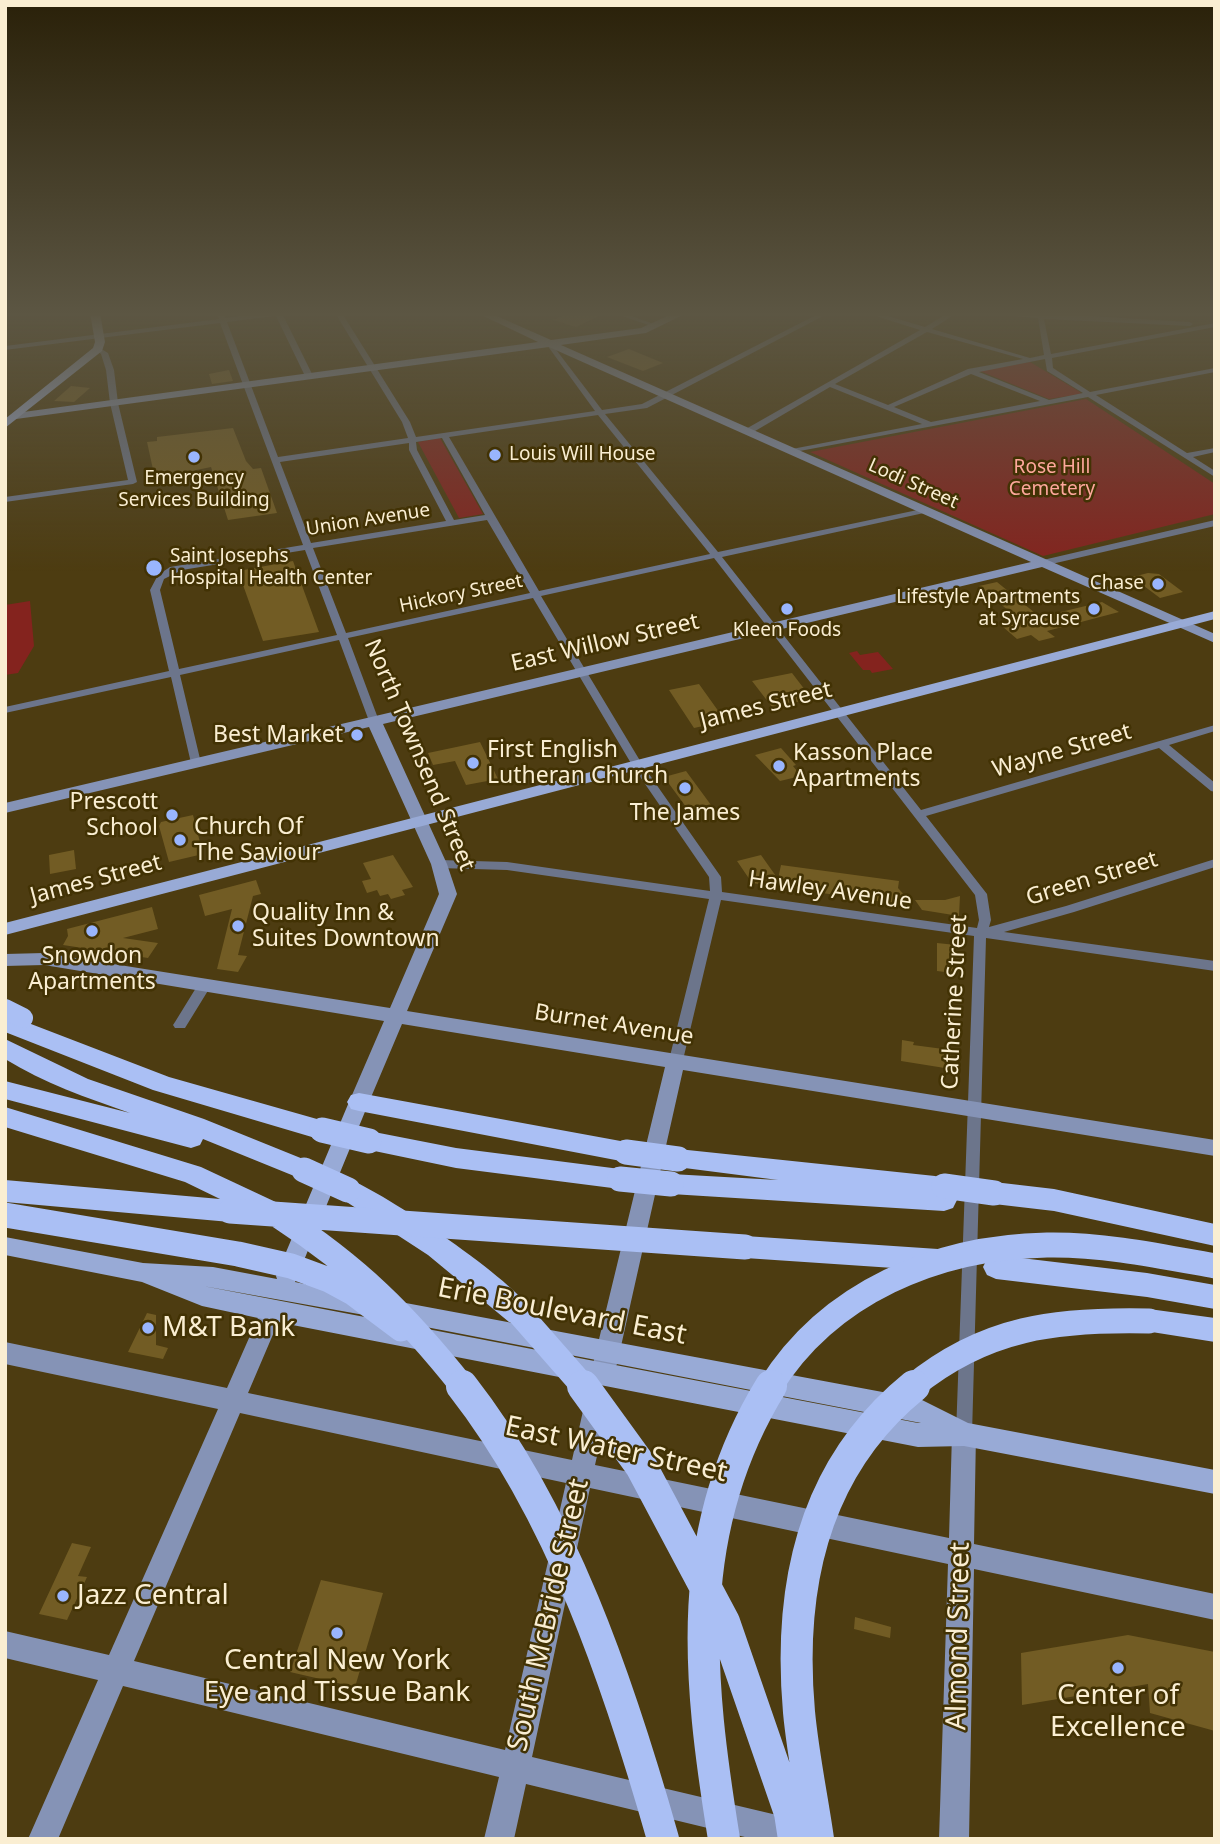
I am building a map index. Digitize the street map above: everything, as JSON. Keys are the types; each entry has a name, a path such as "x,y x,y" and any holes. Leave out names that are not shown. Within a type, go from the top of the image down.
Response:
{"highway":[{"path":"11,1018 75,1053 278,1119 456,1158 671,1184 944,1193"},
{"path":"5,1048 51,1071 222,1135 348,1190 408,1224 464,1265 519,1313 583,1386 641,1466 663,1503 724,1622 790,1813 794,1839"},
{"path":"17,1093 304,1170"},
{"path":"359,1102 626,1152 994,1199 1215,1236"},
{"path":"17,1120 192,1174 279,1216 331,1252 379,1292 445,1367 510,1454 568,1571 599,1646 640,1759 663,1839"},
{"path":"5,1180 127,1203"},
{"path":"5,1191 127,1203 939,1260 1147,1285 1215,1297"},
{"path":"5,1215 238,1254 291,1266 329,1280 353,1293 445,1367"},
{"path":"724,1839 704,1681 702,1616 708,1556 724,1481 739,1443 776,1377 805,1342 841,1308 903,1273 947,1260 1026,1246 1057,1244 1113,1249 1215,1266"},
{"path":"816,1839 798,1693 800,1595 804,1568 818,1517 852,1452 893,1403 919,1379 976,1344 1045,1324 1093,1320 1149,1321 1215,1330"}],"main road":[{"path":"5,425 34,399"},
{"name":"James Street","path":"5,929 1215,615"},
{"name":"North Townsend Street","path":"276,1301 359,1102"},
{"path":"5,1246 143,1273 202,1296 276,1301 606,1362 918,1434 964,1434 1215,1482"}],"street":[{"path":"5,500 133,481 114,399"},
{"path":"11,417 143,399"},
{"name":"North Townsend Street","path":"252,399 374,721 439,864 448,894 359,1102"},
{"path":"391,399 405,422 413,440 413,450 452,524"},
{"name":"Catherine Street","path":"590,399 717,556 981,894 985,920 981,934 972,1107 964,1434"},
{"path":"276,460 600,412 644,405 659,399"},
{"name":"Lodi Street","path":"674,399 1215,639"},
{"path":"747,432 806,399"},
{"path":"868,399 932,425"},
{"path":"889,407 907,399"},
{"path":"1041,399 1048,402"},
{"path":"792,451 1065,399"},
{"path":"1094,399 1215,475"},
{"path":"444,435 580,671 638,765 715,877 716,896 676,1060"},
{"path":"1185,456 1215,450"},
{"name":"Hickory Street","path":"5,710 924,510"},
{"name":"Union Avenue","path":"169,571 490,517"},
{"name":"East Willow Street","path":"5,808 1215,523"},
{"path":"169,571 158,578 155,590 196,763"},
{"name":"Wayne Street","path":"920,814 1215,728"},
{"path":"1160,743 1215,789"},
{"name":"Green Street","path":"981,934 1215,863"},
{"name":"Hawley Avenue","path":"439,864 507,866 1215,966"},
{"name":"Burnet Avenue","path":"5,960 44,959 1215,1147"},
{"path":"180,1025 204,986"},
{"name":"South McBride Street","path":"499,1839 676,1060"},
{"path":"43,1839 276,1301"},
{"name":"East Water Street","path":"5,1353 1215,1607"},
{"name":"Almond Street","path":"954,1839 964,1434"},
{"path":"5,1644 816,1839"}],"green space":[{"name":"Rose Hill Cemetery","path":"1086,399 1215,484 1215,514 1043,556 810,452"},
{"path":"440,438 483,514 459,518 418,442"},
{"path":"30,601 34,646 18,673 5,675 5,605"},
{"path":"857,651 860,655 878,652 893,669 872,673 870,670 863,670 849,653"}],"building":[{"path":"56,399 77,399 74,402 54,401"},
{"path":"233,428 246,461 253,469 261,468 277,513 228,520 211,467 187,472 191,477 156,483 147,442 157,441 157,437"},
{"path":"293,561 319,632 263,641 238,571"},
{"name":"Chase","path":"1148,573 1159,574 1183,592 1160,598 1132,577"},
{"name":"Lifestyle Apartments at Syracuse","path":"997,582 1040,617 1102,602 1119,612 1047,631 1055,637 1039,641 1031,635 1017,639 1003,627 1022,622 979,586"},
{"path":"792,673 812,699 772,707 752,681"},
{"path":"699,684 726,721 694,728 669,690"},
{"name":"First English Lutheran Church","path":"480,742 498,779 466,785 455,761 433,765 428,753"},
{"name":"Kasson Place Apartments","path":"781,748 796,765 793,766 801,776 780,781 755,755"},
{"name":"The James","path":"686,771 711,805 689,811 664,777"},
{"name":"Church Of The Saviour","path":"193,815 203,854 169,862 159,826 161,822"},
{"path":"74,850 76,869 50,874 49,855"},
{"path":"393,855 413,887 402,890 405,895 391,899 388,894 380,896 377,890 367,893 362,881 371,879 363,863"},
{"path":"761,855 778,879 781,865 899,881 898,888 906,897 906,905 752,883 737,861"},
{"name":"Quality Inn & Suites Downtown","path":"256,880 261,894 253,896 238,955 247,956 238,972 217,969 232,909 205,916 199,895"},
{"path":"960,896 959,916 922,910 915,900 945,900"},
{"name":"Snowdon Apartments","path":"152,907 158,929 123,938 158,943 148,958 63,945 68,936 67,929"},
{"path":"937,943 956,945 953,973 937,971"},
{"path":"902,1040 914,1042 913,1045 951,1050 951,1069 901,1061"},
{"name":"M&T Bank","path":"147,1313 156,1315 156,1345 168,1348 163,1359 128,1352"},
{"name":"Jazz Central","path":"72,1543 91,1547 78,1576 87,1577 67,1620 39,1614"},
{"name":"Central New York Eye and Tissue Bank","path":"321,1580 383,1593 355,1687 290,1672"},
{"path":"855,1617 891,1627 890,1638 854,1629"},
{"name":"Center of Excellence","path":"1128,1635 1215,1652 1215,1731 1150,1713 1148,1684 1022,1705 1021,1653"}],"place":[{"name":"Louis Will House","path":"495,455"},
{"name":"Emergency Services Building","path":"194,457"},
{"name":"Saint Josephs Hospital Health Center","path":"154,568"},
{"name":"Chase","path":"1158,584"},
{"name":"Kleen Foods","path":"787,609"},
{"name":"Lifestyle Apartments at Syracuse","path":"1094,609"},
{"name":"Best Market","path":"357,735"},
{"name":"First English Lutheran Church","path":"473,763"},
{"name":"Kasson Place Apartments","path":"779,766"},
{"name":"The James","path":"685,788"},
{"name":"Prescott School","path":"172,815"},
{"name":"Church Of The Saviour","path":"180,840"},
{"name":"Quality Inn & Suites Downtown","path":"238,926"},
{"name":"Snowdon Apartments","path":"92,931"},
{"name":"M&T Bank","path":"148,1328"},
{"name":"Jazz Central","path":"63,1596"},
{"name":"Central New York Eye and Tissue Bank","path":"337,1633"},
{"name":"Center of Excellence","path":"1118,1668"}]}
